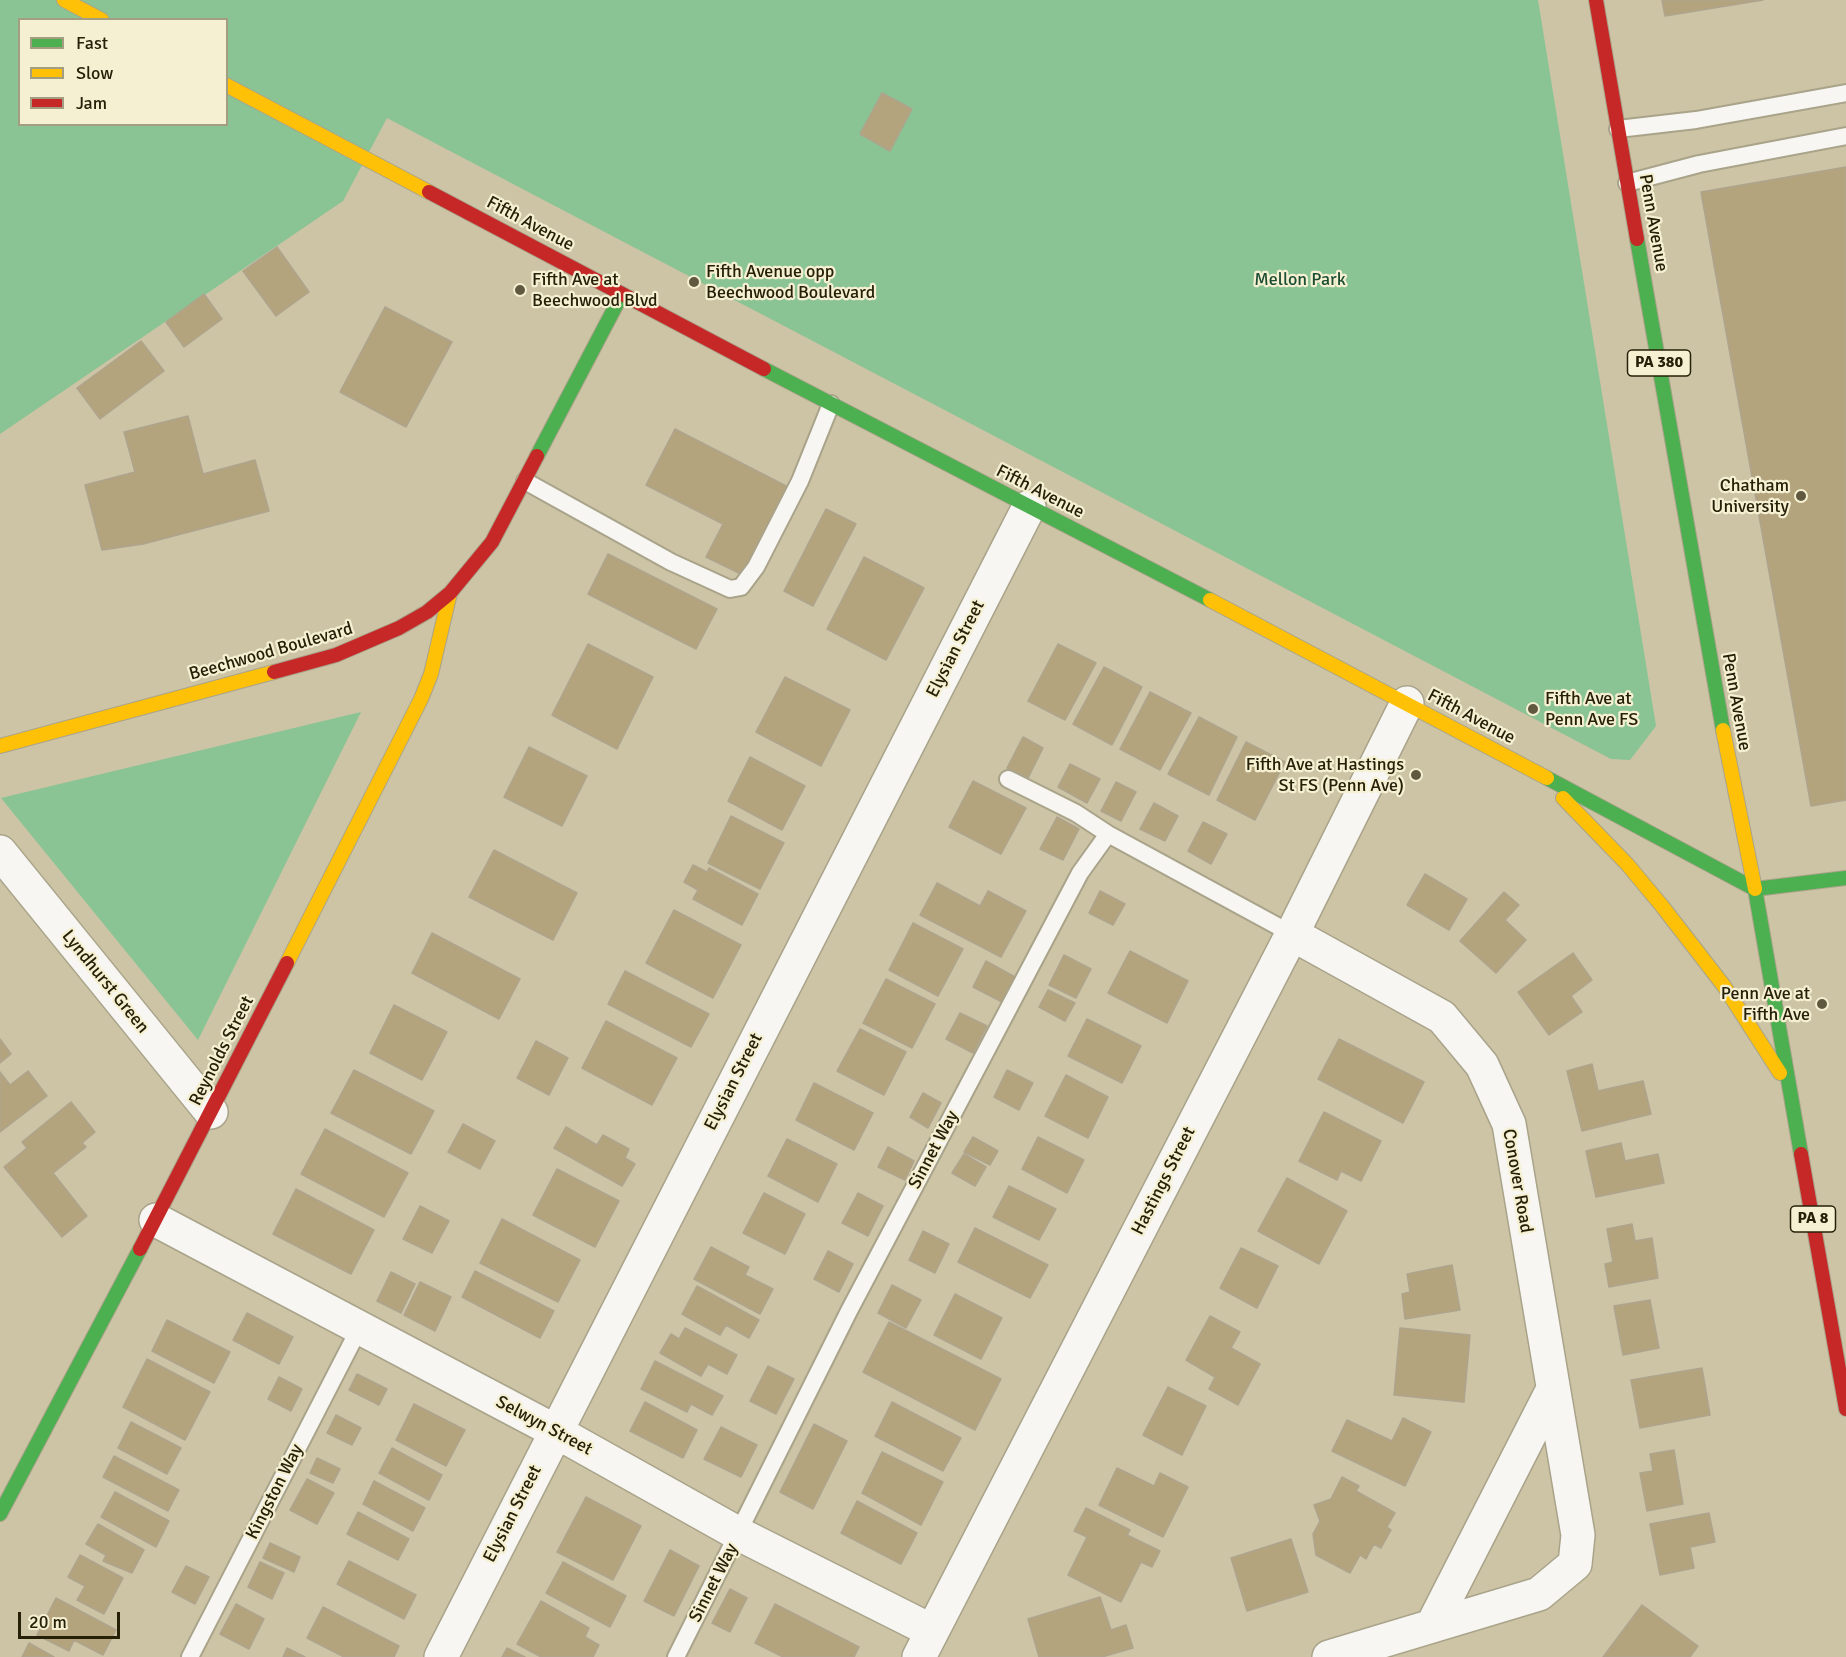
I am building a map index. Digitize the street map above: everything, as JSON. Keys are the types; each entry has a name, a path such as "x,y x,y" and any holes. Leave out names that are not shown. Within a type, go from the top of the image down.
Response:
{"main road":[{"path":"64,0 98,18"},
{"name":"Penn Avenue","path":"1596,0 1730,766 1755,889 1846,1409"},
{"name":"Fifth Avenue","path":"228,86 831,404 1407,703 1755,889"},
{"name":"Beechwood Boulevard","path":"0,746 336,655 399,628 450,593 492,542 622,294"},
{"name":"Reynolds Street","path":"0,1514 156,1220 421,699 431,674 450,593"},
{"path":"1536,772 1591,825 1662,906 1731,996 1790,1090"},
{"path":"1755,889 1846,878"}],"street":[{"name":"Elysian Street","path":"441,1657 1029,507"},
{"name":"Hastings Street","path":"926,1644 1292,934 1407,703"},
{"name":"Lyndhurst Green","path":"0,852 211,1112"},
{"name":"Conover Road","path":"1292,934 1442,1017 1482,1065 1509,1124 1578,1535 1575,1564 1539,1594 1329,1657"},
{"name":"Selwyn Street","path":"156,1220 555,1431 739,1534 926,1644"},
{"path":"1433,1624 1552,1391"}],"lane":[{"path":"1618,129 1696,120 1846,93"},
{"path":"1627,183 1699,164 1846,136"},
{"path":"525,481 671,562 730,589 741,587 756,567 800,481 831,404"},
{"path":"1008,779 1076,813 1108,834 1292,934"},
{"name":"Sinnet Way","path":"676,1657 866,1279 1080,873 1108,834"},
{"name":"Kingston Way","path":"190,1657 360,1327"}],"green space":[{"name":"Mellon Park","path":"0,0 1538,0 1656,726 1630,760 1611,759 387,118 343,201 0,434"},
{"path":"361,712 198,1040 1,798"}],"building":[{"path":"1662,0 1763,0 1665,16"},
{"path":"882,93 912,109 890,151 860,134"},
{"name":"Chatham University","path":"1846,167 1846,800 1811,806 1701,192"},
{"path":"277,247 309,292 276,316 243,271"},
{"path":"204,294 222,319 184,347 166,322"},
{"path":"385,307 452,342 406,427 340,392"},
{"path":"141,341 164,371 100,419 77,388"},
{"path":"188,416 203,474 255,460 269,511 143,544 102,550 85,485 135,472 124,432"},
{"path":"675,429 790,488 745,576 706,557 723,524 646,485"},
{"path":"826,509 856,524 813,606 784,591"},
{"path":"608,554 717,609 696,649 588,594"},
{"path":"864,557 924,588 886,660 827,629"},
{"path":"588,644 653,677 617,749 552,715"},
{"path":"1058,644 1096,663 1065,720 1028,701"},
{"path":"1104,667 1142,687 1112,745 1073,724"},
{"path":"785,677 850,710 821,766 756,732"},
{"path":"1150,692 1191,713 1160,770 1120,749"},
{"path":"1199,717 1237,737 1209,795 1168,774"},
{"path":"1023,737 1043,748 1028,778 1007,768"},
{"path":"1246,742 1285,762 1255,820 1217,800"},
{"path":"529,747 587,776 562,826 504,797"},
{"path":"750,757 805,786 782,830 728,801"},
{"path":"1070,764 1100,779 1087,803 1058,787"},
{"path":"973,781 1026,808 1001,854 949,827"},
{"path":"1116,782 1136,792 1121,821 1101,811"},
{"path":"1154,803 1178,816 1165,841 1140,829"},
{"path":"731,816 784,843 760,889 708,863"},
{"path":"1057,817 1079,829 1063,860 1040,849"},
{"path":"1203,822 1227,834 1211,864 1188,851"},
{"path":"494,850 577,893 553,940 469,897"},
{"path":"693,865 707,872 709,868 758,894 742,925 693,899 698,890 684,882"},
{"path":"1425,874 1467,899 1449,930 1407,905"},
{"path":"937,883 980,906 988,891 1026,911 1001,957 920,915"},
{"path":"1100,891 1125,904 1113,925 1089,913"},
{"path":"1504,892 1519,905 1505,920 1526,940 1496,973 1460,941"},
{"path":"674,910 741,945 713,998 646,963"},
{"path":"913,923 963,949 938,996 889,970"},
{"path":"432,933 520,979 499,1019 412,973"},
{"path":"1130,951 1188,981 1167,1023 1108,993"},
{"path":"1573,953 1592,980 1571,996 1582,1012 1549,1035 1518,992"},
{"path":"1064,955 1091,969 1076,998 1049,985"},
{"path":"986,961 1015,977 1002,1002 973,987"},
{"path":"625,971 709,1014 691,1047 608,1004"},
{"path":"886,979 935,1004 912,1048 863,1023"},
{"path":"1048,990 1075,1003 1065,1021 1039,1007"},
{"path":"394,1005 447,1032 422,1080 370,1053"},
{"path":"960,1013 987,1026 973,1053 946,1039"},
{"path":"1087,1019 1141,1046 1122,1083 1068,1056"},
{"path":"606,1021 677,1058 652,1105 582,1068"},
{"path":"860,1029 906,1052 884,1095 837,1071"},
{"path":"0,1039 11,1054 0,1063"},
{"path":"1339,1039 1424,1082 1403,1123 1318,1079"},
{"path":"536,1041 568,1058 549,1095 517,1078"},
{"path":"1592,1064 1598,1091 1643,1081 1651,1114 1582,1131 1567,1071"},
{"path":"354,1070 434,1111 411,1154 331,1113"},
{"path":"1007,1070 1033,1083 1019,1110 994,1097"},
{"path":"28,1071 47,1096 0,1132 0,1072 10,1085"},
{"path":"1066,1075 1108,1097 1088,1138 1045,1116"},
{"path":"814,1083 873,1113 854,1150 796,1120"},
{"path":"923,1093 941,1103 928,1128 910,1117"},
{"path":"71,1102 95,1132 82,1143 86,1147 53,1173 87,1216 62,1237 4,1167 27,1148 22,1142"},
{"path":"1324,1112 1381,1141 1361,1181 1341,1171 1337,1180 1299,1161"},
{"path":"463,1124 495,1141 480,1169 448,1152"},
{"path":"566,1127 597,1145 603,1135 629,1149 625,1158 635,1164 622,1186 554,1148"},
{"path":"325,1129 408,1173 384,1217 301,1174"},
{"path":"973,1137 998,1151 990,1165 964,1152"},
{"path":"1038,1137 1084,1160 1067,1193 1022,1169"},
{"path":"787,1139 837,1164 818,1202 768,1176"},
{"path":"1621,1143 1625,1161 1658,1154 1664,1183 1596,1197 1586,1151"},
{"path":"888,1147 914,1161 905,1180 878,1167"},
{"path":"964,1154 986,1167 975,1186 952,1173"},
{"path":"557,1169 619,1201 595,1247 533,1215"},
{"path":"1287,1178 1347,1211 1319,1264 1258,1231"},
{"path":"1009,1186 1056,1209 1039,1240 993,1217"},
{"path":"296,1189 374,1230 351,1274 273,1234"},
{"path":"764,1193 805,1214 785,1254 743,1233"},
{"path":"858,1193 883,1206 868,1236 842,1223"},
{"path":"420,1206 449,1221 432,1253 403,1239"},
{"path":"502,1219 580,1260 558,1302 480,1263"},
{"path":"1632,1224 1635,1241 1652,1238 1658,1278 1609,1287 1605,1264 1613,1262 1607,1229"},
{"path":"975,1228 1048,1265 1030,1298 958,1262"},
{"path":"923,1231 949,1244 935,1273 909,1260"},
{"path":"711,1247 749,1267 745,1275 773,1289 760,1314 694,1279"},
{"path":"1241,1248 1278,1266 1257,1308 1220,1288"},
{"path":"828,1251 853,1264 839,1292 814,1279"},
{"path":"1452,1265 1460,1310 1405,1319 1402,1294 1410,1292 1407,1274"},
{"path":"475,1271 554,1311 540,1338 462,1297"},
{"path":"391,1272 415,1284 401,1313 377,1301"},
{"path":"420,1282 451,1297 435,1331 404,1315"},
{"path":"892,1285 921,1300 906,1328 878,1313"},
{"path":"697,1286 759,1320 749,1338 726,1325 720,1335 682,1314"},
{"path":"955,1294 1002,1318 981,1359 934,1335"},
{"path":"1650,1300 1659,1348 1623,1355 1614,1306"},
{"path":"247,1313 293,1337 279,1364 233,1340"},
{"path":"1210,1316 1240,1332 1231,1348 1260,1364 1238,1405 1209,1389 1215,1377 1186,1360"},
{"path":"167,1320 230,1352 214,1383 152,1351"},
{"path":"889,1322 1001,1379 975,1430 863,1372"},
{"path":"685,1328 737,1355 727,1374 708,1364 701,1376 660,1353 671,1334 679,1339"},
{"path":"1400,1328 1470,1335 1464,1402 1394,1395"},
{"path":"147,1359 210,1392 185,1440 123,1407"},
{"path":"655,1361 723,1396 712,1415 691,1404 687,1412 641,1389"},
{"path":"768,1366 794,1379 776,1414 750,1401"},
{"path":"1702,1368 1710,1415 1640,1428 1631,1380"},
{"path":"357,1374 387,1389 379,1405 349,1390"},
{"path":"279,1377 302,1389 291,1411 268,1399"},
{"path":"1168,1387 1206,1406 1182,1455 1143,1435"},
{"path":"645,1402 697,1430 683,1458 630,1431"},
{"path":"892,1402 961,1438 943,1471 875,1436"},
{"path":"414,1404 465,1430 446,1466 396,1440"},
{"path":"336,1415 361,1428 352,1445 327,1433"},
{"path":"1403,1418 1431,1432 1405,1486 1332,1451 1347,1420 1392,1441"},
{"path":"131,1422 181,1448 167,1474 118,1448"},
{"path":"814,1424 847,1441 813,1509 780,1492"},
{"path":"721,1427 757,1445 741,1477 704,1459"},
{"path":"392,1448 442,1475 429,1500 379,1473"},
{"path":"1674,1450 1683,1504 1647,1511 1640,1473 1653,1471 1650,1454"},
{"path":"882,1452 943,1482 921,1525 862,1493"},
{"path":"114,1456 179,1490 168,1511 103,1477"},
{"path":"317,1458 340,1469 333,1483 310,1473"},
{"path":"1117,1468 1154,1486 1160,1473 1188,1487 1163,1537 1099,1505"},
{"path":"1342,1477 1359,1486 1356,1491 1395,1513 1387,1527 1391,1530 1381,1548 1374,1544 1366,1559 1360,1555 1350,1573 1316,1555 1313,1534 1320,1521 1314,1505 1331,1499"},
{"path":"307,1479 334,1493 317,1524 290,1510"},
{"path":"374,1481 425,1508 413,1531 363,1504"},
{"path":"115,1492 169,1521 156,1547 101,1517"},
{"path":"586,1497 641,1526 613,1580 557,1552"},
{"path":"857,1501 917,1533 901,1564 841,1533"},
{"path":"1086,1508 1130,1530 1127,1535 1160,1551 1152,1567 1141,1562 1121,1602 1068,1575 1087,1537 1074,1531"},
{"path":"358,1512 409,1539 398,1560 347,1534"},
{"path":"1709,1513 1715,1542 1690,1547 1694,1568 1660,1575 1650,1524"},
{"path":"98,1524 144,1550 132,1573 103,1561 106,1555 86,1544"},
{"path":"1291,1539 1308,1592 1247,1611 1231,1558"},
{"path":"270,1543 300,1557 294,1572 263,1558"},
{"path":"670,1550 699,1566 674,1616 644,1601"},
{"path":"80,1555 123,1578 104,1614 77,1600 85,1586 68,1577"},
{"path":"349,1561 416,1595 404,1619 337,1584"},
{"path":"260,1562 284,1573 272,1599 248,1587"},
{"path":"563,1562 626,1596 610,1627 546,1593"},
{"path":"186,1566 209,1577 195,1604 172,1592"},
{"path":"730,1589 747,1598 730,1632 712,1623"},
{"path":"1100,1597 1111,1630 1126,1625 1133,1648 1102,1657 1039,1657 1028,1619"},
{"path":"56,1598 116,1630 103,1655 74,1640 69,1651 37,1635"},
{"path":"541,1601 589,1628 585,1637 599,1645 593,1657 541,1657 517,1644"},
{"path":"236,1604 264,1619 249,1649 220,1634"},
{"path":"775,1604 859,1647 854,1657 783,1657 755,1643"},
{"path":"1642,1605 1698,1646 1690,1657 1603,1657"},
{"path":"323,1607 399,1646 394,1657 344,1657 307,1638"},
{"path":"29,1643 54,1657 22,1657"},
{"path":"287,1648 305,1657 283,1657"},
{"path":"507,1648 525,1657 502,1657"}],"traffic: fast":[{"path":"1637,239 1723,730"},
{"path":"537,456 622,294"},
{"path":"764,369 1210,600"},
{"path":"1547,778 1755,889 1846,878"},
{"path":"1755,889 1801,1154"},
{"path":"0,1514 140,1249"}],"traffic: slow":[{"path":"64,0 98,18"},
{"path":"228,86 429,192"},
{"path":"287,963 421,699 431,674 450,593"},
{"path":"1210,600 1547,778"},
{"path":"0,746 274,672"},
{"path":"1723,730 1755,889"},
{"path":"1563,798 1627,864 1662,906 1724,986 1780,1073"}],"traffic: jam":[{"path":"1596,0 1637,239"},
{"path":"429,192 764,369"},
{"path":"274,672 336,655 399,628 427,612 450,593 492,542 537,456"},
{"path":"140,1249 287,963"},
{"path":"1801,1154 1846,1409"}],"place":[{"name":"Fifth Avenue opp Beechwood Boulevard","path":"694,282"},
{"name":"Fifth Ave at Beechwood Blvd","path":"520,290"},
{"name":"Chatham University","path":"1801,496"},
{"name":"Fifth Ave at Penn Ave FS","path":"1533,709"},
{"name":"Fifth Ave at Hastings St FS (Penn Ave)","path":"1416,775"},
{"name":"Penn Ave at Fifth Ave","path":"1822,1004"}]}
